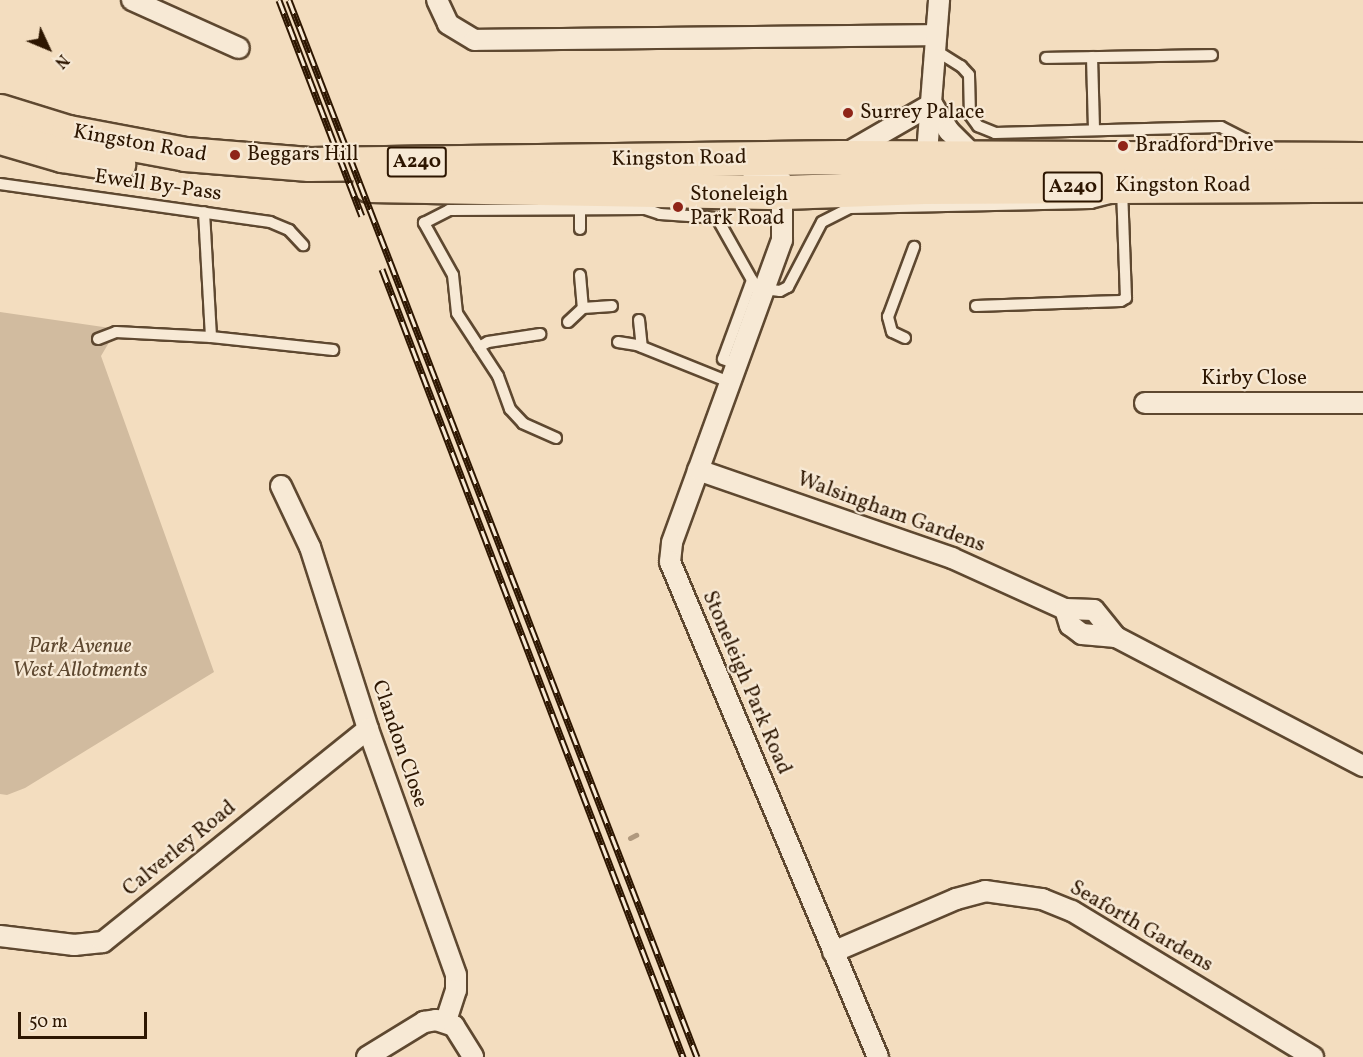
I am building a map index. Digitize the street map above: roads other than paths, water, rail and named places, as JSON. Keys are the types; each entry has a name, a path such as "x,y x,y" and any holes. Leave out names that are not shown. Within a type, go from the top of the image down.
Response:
{"highway":[{"name":"Kingston Road","path":"0,111 68,132 185,154 309,164 840,157 925,172 1121,187 1363,185"},
{"name":"Kingston Road","path":"0,137 62,155 185,176 306,184 783,192 925,172 985,145 1251,161 1363,159"}],"street":[{"path":"132,0 239,48"},
{"path":"437,0 448,24 476,40 936,42"},
{"path":"925,172 939,0"},
{"path":"932,104 949,131 985,145"},
{"path":"840,157 893,130 932,104"},
{"path":"721,158 739,170 766,169 774,173 782,182 783,192"},
{"name":"Stoneleigh Park Road","path":"783,192 782,240 759,288 732,373 672,543 673,574 878,1057"},
{"name":"Kirby Close","path":"1145,403 1363,403"},
{"name":"Walsingham Gardens","path":"698,470 952,558 1065,609 1094,610 1116,637"},
{"name":"Clandon Close","path":"281,486 310,547 368,729 456,975 456,990 446,1020"},
{"name":"Walsingham Gardens","path":"1065,609 1070,625 1082,634 1116,637 1363,766"},
{"name":"Calverley Road","path":"0,936 74,945 103,942 368,729"},
{"name":"Seaforth Gardens","path":"833,952 956,899 985,891 1042,899 1072,911 1313,1057"},
{"path":"367,1057 424,1022 446,1020 462,1035 473,1057"}],"lane":[{"path":"936,42 969,75 970,115 978,126 985,145 1094,130 1221,127 1245,140 1251,161"},
{"path":"1046,58 1212,55"},
{"path":"1092,57 1094,130"},
{"name":"Ewell By-Pass","path":"0,184 270,222 289,230 303,245"},
{"path":"556,438 523,423 510,409 498,376 457,313 453,275 424,223 449,210 645,209 660,214 717,218 759,288 780,291 788,287 822,222 850,208 1100,203 1121,187"},
{"path":"976,306 1121,301 1126,298 1121,187"},
{"path":"580,210 580,229"},
{"path":"204,212 211,337"},
{"path":"905,338 892,332 888,317 915,247"},
{"path":"580,274 583,308"},
{"path":"568,322 583,308 612,306"},
{"path":"639,320 642,347"},
{"path":"98,339 116,332 211,337 333,350"},
{"path":"479,347 488,342 540,334"},
{"path":"618,342 732,373"}],"waterway":[{"path":"630,838 636,835"}],"railway":[{"path":"279,0 362,216"},
{"path":"289,0 697,1057"},
{"path":"382,269 683,1057"}],"place":[{"name":"Surrey Palace","path":"848,113"},
{"name":"Bradford Drive","path":"1123,146"},
{"name":"Beggars Hill","path":"235,155"},
{"name":"Stoneleigh Park Road","path":"678,207"}],"park label":[{"name":"Park Avenue West Allotments","path":"80,659"}]}
